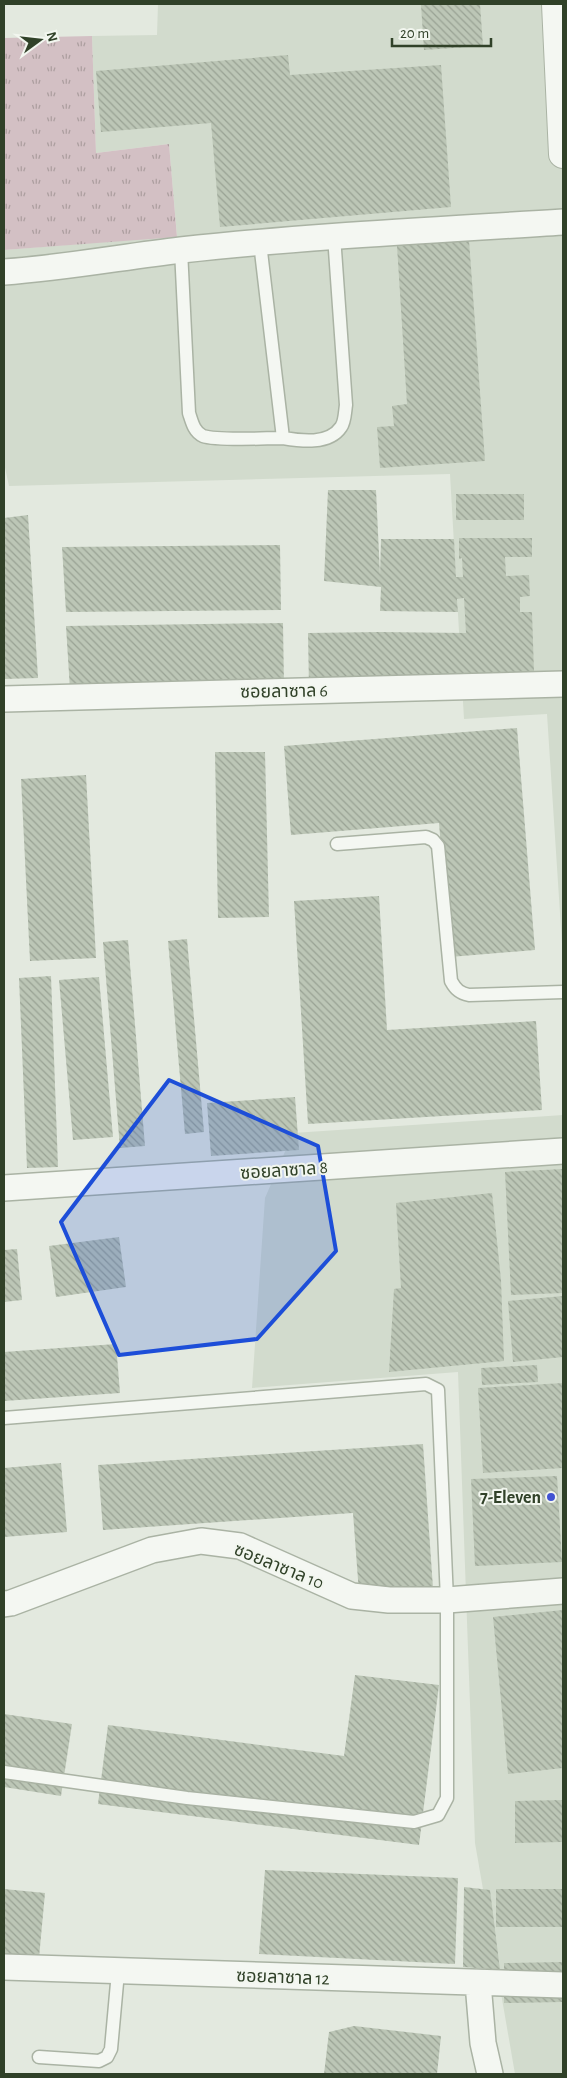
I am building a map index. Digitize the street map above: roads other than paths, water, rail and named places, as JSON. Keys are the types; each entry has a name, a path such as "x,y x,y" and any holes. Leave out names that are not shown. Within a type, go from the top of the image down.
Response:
{"street":[{"path":"559,17 563,154"},
{"path":"4,272 34,270 181,250 334,236 563,222"},
{"name":"ซอยลาซาล 6","path":"4,699 563,684"},
{"name":"ซอยลาซาล 8","path":"4,1188 563,1152"},
{"name":"ซอยลาซาล 10","path":"4,1604 12,1603 152,1550 201,1541 240,1546 352,1596 389,1600 447,1600 563,1591"},
{"name":"ซอยลาซาล 12","path":"4,1967 563,1985"},
{"path":"478,1983 483,2043 490,2074"}],"lane":[{"path":"181,250 189,413 193,428 203,435 216,438 283,438 301,440 324,438 333,436 343,426 346,405 334,236"},
{"path":"260,243 283,438"},
{"path":"337,844 426,837 433,840 438,846 451,981 461,993 469,995 563,992"},
{"path":"4,1418 426,1384 438,1390 447,1600 447,1798 438,1815 414,1822 187,1798 4,1772"},
{"path":"39,2057 99,2060 107,2057 111,2049 118,1972"}],"place":[{"name":"7-Eleven","path":"551,1497"}]}
